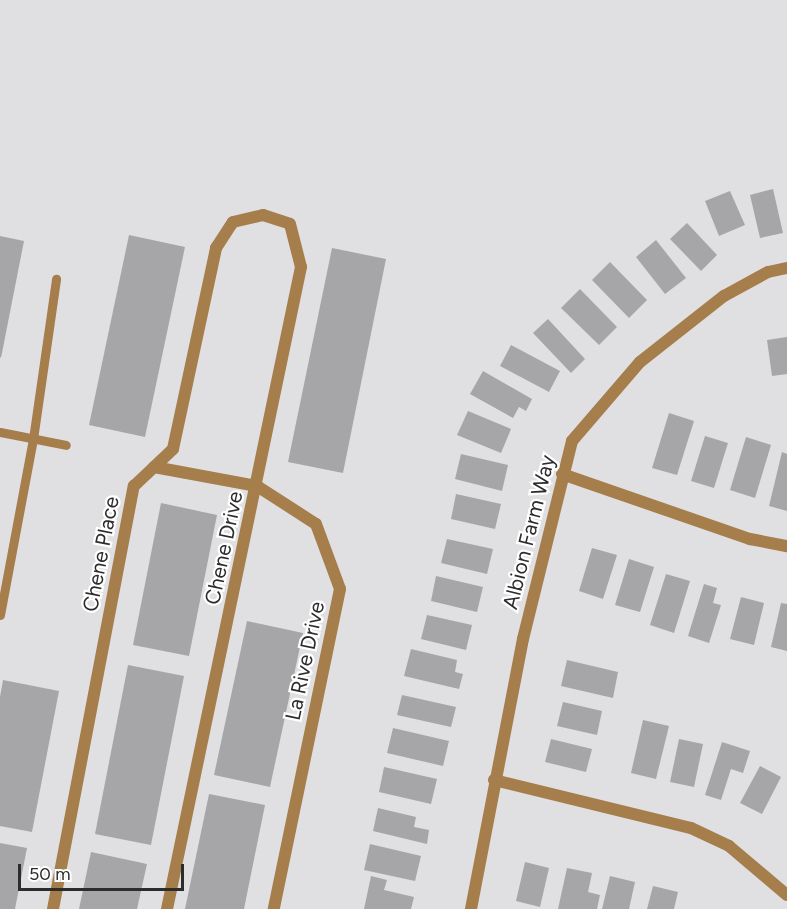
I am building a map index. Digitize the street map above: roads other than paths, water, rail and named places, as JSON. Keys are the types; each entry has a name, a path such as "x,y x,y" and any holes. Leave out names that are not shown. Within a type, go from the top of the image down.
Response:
{"street":[{"name":"Chene Place","path":"53,909 134,486 173,449 216,248 233,222 263,215"},
{"name":"Chene Drive","path":"167,909 301,267 290,224 263,215"},
{"name":"Albion Farm Way","path":"471,909 494,780 562,474 572,441 640,362 724,296 768,272 787,268"},
{"name":"La Rive Drive","path":"154,467 257,486 316,524 340,589 274,909"},
{"path":"562,474 750,538 787,546"},
{"path":"494,780 691,828 729,846 787,895"}],"lane":[{"path":"0,615 33,438 56,279"},
{"path":"0,432 66,445"}]}
